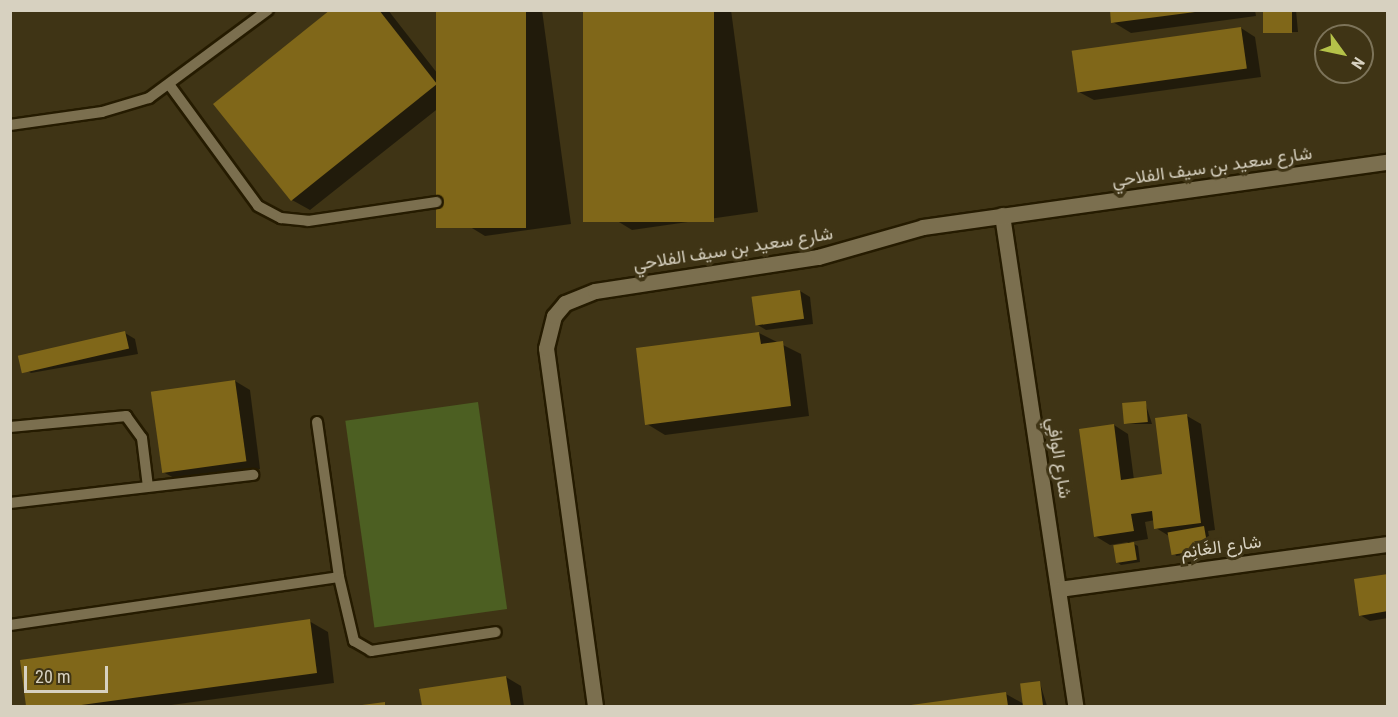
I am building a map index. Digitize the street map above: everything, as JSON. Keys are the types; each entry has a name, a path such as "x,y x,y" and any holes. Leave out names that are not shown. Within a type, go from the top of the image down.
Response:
{"street":[{"name":"شارع سعيد بن سيف الفلاحي","path":"596,706 546,348 554,316 572,299 595,291 789,263 923,227 1388,162"},
{"name":"شارع الوافِي","path":"1002,215 1076,706"},
{"name":"شارع الغَانِم","path":"1059,589 1388,544"}],"lane":[{"path":"10,125 102,112 171,87 268,10"},
{"path":"171,87 258,206 281,218 308,221 437,202"},
{"path":"10,427 126,416 142,438 148,487"},
{"path":"317,422 339,577 350,630 362,648 496,632"},
{"path":"10,503 254,476"},
{"path":"10,625 339,577"}],"green space":[{"path":"478,402 507,609 374,628 345,421"}],"building":[{"path":"330,10 379,10 437,84 291,201 213,104"},
{"path":"436,10 526,10 526,228 436,228"},
{"path":"583,10 714,10 714,222 583,222"},
{"path":"1110,10 1195,10 1195,12 1111,23"},
{"path":"1263,10 1292,10 1292,33 1263,33"},
{"path":"1241,27 1247,69 1078,92 1072,51"},
{"path":"800,290 804,319 756,326 751,297"},
{"path":"125,331 129,349 22,373 18,356"},
{"path":"759,332 761,344 783,341 791,406 645,425 636,348"},
{"path":"235,380 246,461 162,473 151,392"},
{"path":"1146,401 1148,422 1124,424 1122,403"},
{"path":"1187,414 1201,523 1154,529 1152,511 1131,514 1134,531 1094,537 1079,429 1114,424 1121,480 1162,474 1155,418"},
{"path":"1204,526 1208,549 1172,555 1168,532"},
{"path":"1134,542 1137,560 1116,563 1113,545"},
{"path":"1388,574 1388,611 1359,616 1354,579"},
{"path":"310,619 317,673 74,706 26,706 20,660"},
{"path":"506,676 511,706 422,706 419,689"},
{"path":"1040,681 1043,706 1023,706 1020,683"},
{"path":"1006,692 1008,706 911,706 911,705"},
{"path":"385,702 385,706 362,706 362,705"}]}
